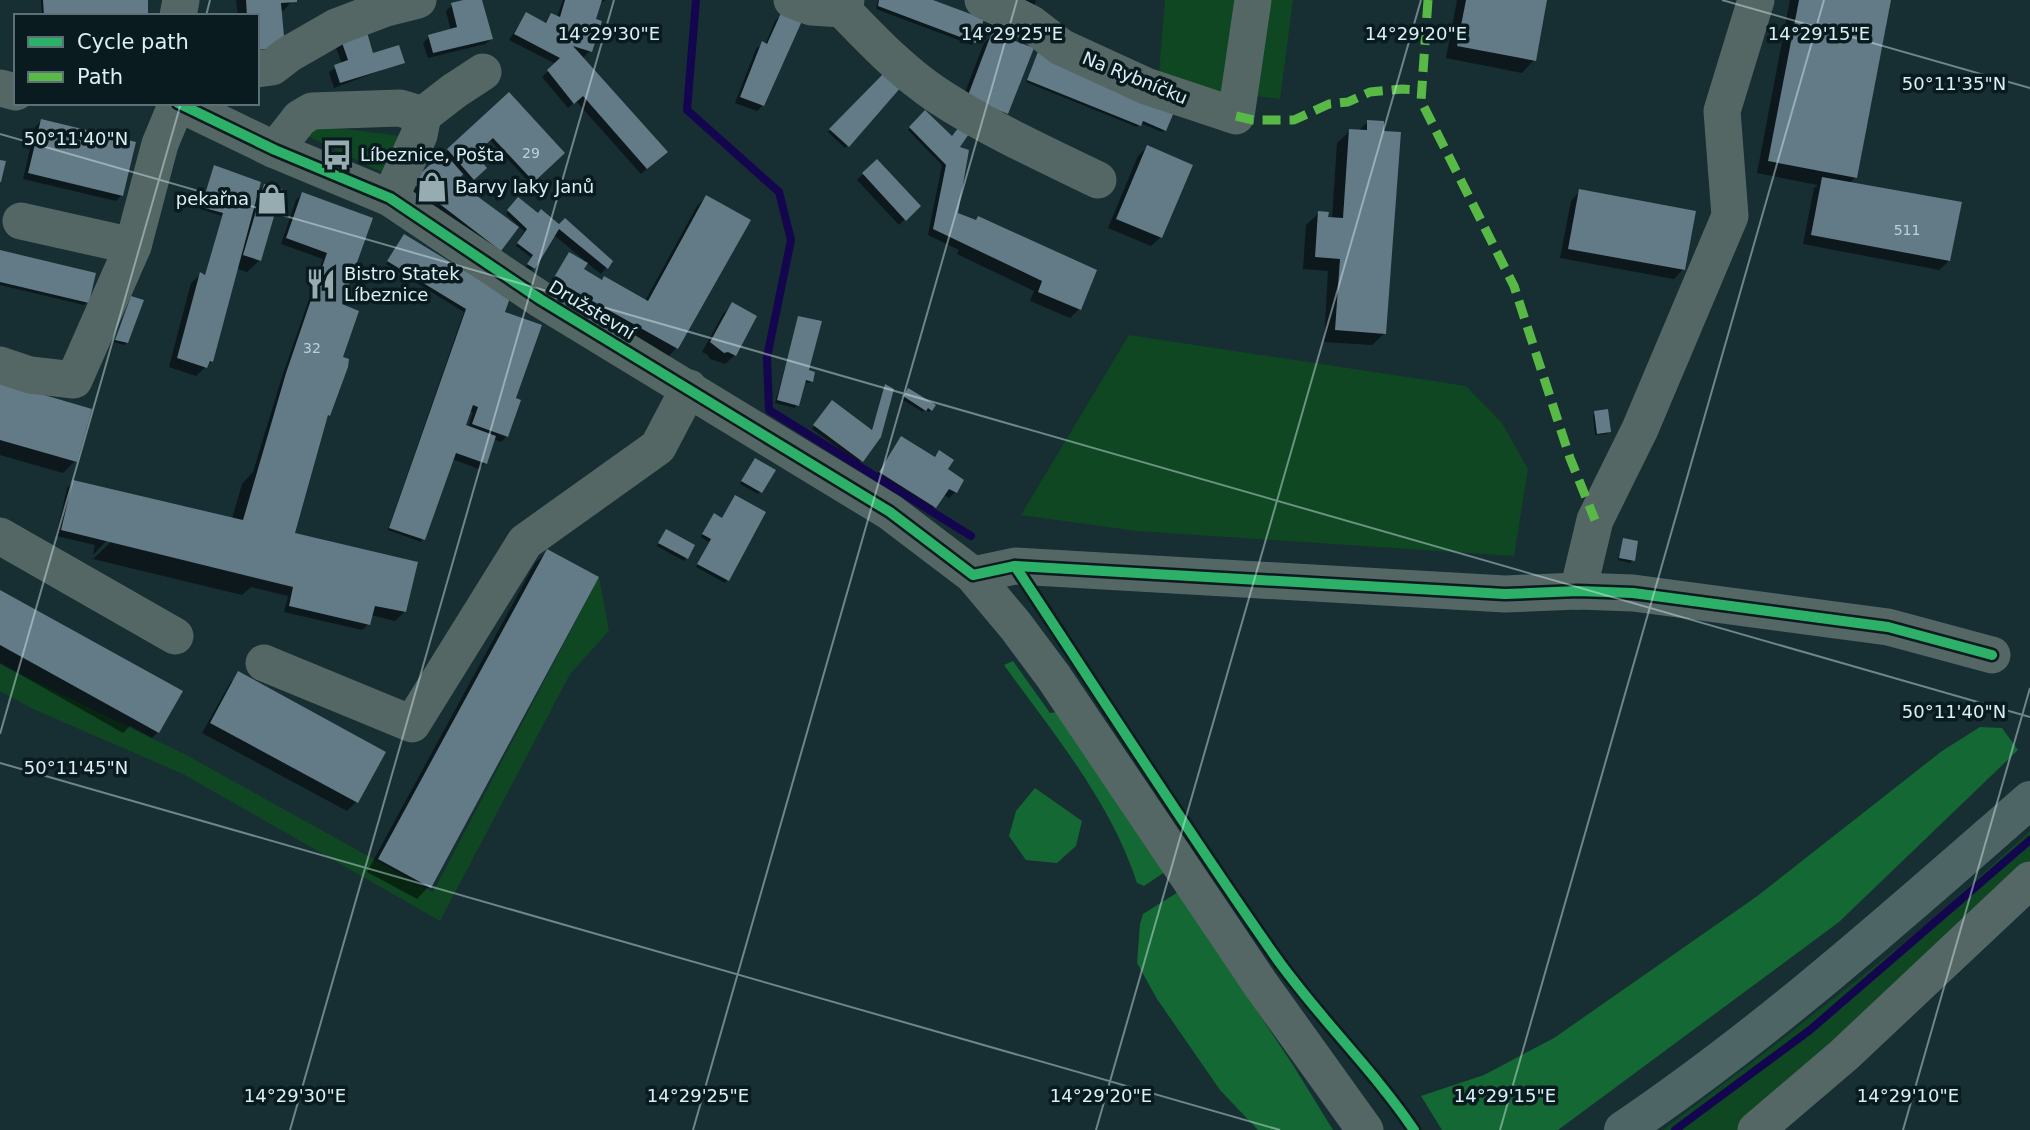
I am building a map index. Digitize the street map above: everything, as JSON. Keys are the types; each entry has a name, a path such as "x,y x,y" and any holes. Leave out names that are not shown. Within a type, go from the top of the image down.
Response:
{"main road":[{"path":"1623,1130 1675,1095 1838,967 2030,800"}],"street":[{"path":"792,0 811,7 844,4 891,59 936,94 1052,158 1098,180"},
{"name":"Na Rybníčku","path":"983,0 1030,23 1061,47 1146,86 1236,116 1252,0"},
{"path":"1578,591 1595,520 1640,429 1730,216 1723,111 1756,0"},
{"path":"259,69 272,67 336,27 396,3"},
{"path":"390,198 419,135 423,115 483,72"},
{"path":"0,365 30,375 74,380 133,246 160,144 177,105"},
{"name":"Družstevní","path":"182,105 275,150 390,198 540,299 890,512 973,575 1053,676 1254,974 1365,1130"},
{"path":"275,150 300,118 312,111 400,107 423,115"},
{"path":"21,221 133,246"},
{"path":"264,663 412,724 525,542 658,447 689,388"},
{"path":"0,536 175,636"},
{"path":"973,575 1015,566 1505,594 1578,591 1633,593 1888,627 1992,655"},
{"path":"1756,1130 1844,1055 2030,880"}],"green space":[{"path":"1165,0 1293,0 1280,99 1158,85"},
{"path":"313,125 401,136 390,176 309,137"},
{"path":"1129,335 1466,386 1502,423 1528,469 1514,556 1137,531 1021,515"},
{"path":"599,577 609,631 570,674 440,921 183,774 33,709 0,691 0,664 188,756 433,892"},
{"path":"1013,661 1050,713 1057,712 1165,872 1144,886 1137,883 1112,824 1079,769 1004,665"},
{"path":"1980,727 2002,728 2018,750 1839,922 1558,1130 1442,1130 1421,1096 1484,1075 1554,1038 1756,897 1942,751"},
{"path":"1035,788 1082,821 1076,846 1057,863 1026,860 1009,836 1016,811"},
{"path":"2030,831 2030,871 1743,1130 1663,1130 1924,927"},
{"path":"1178,892 1333,1130 1258,1130 1220,1090 1157,999 1137,963 1140,924 1143,914"}],"building":[{"path":"43,0 148,0 148,14 44,14"},
{"path":"246,0 297,0 281,3 285,47 259,50 259,14 247,14"},
{"path":"482,0 493,39 433,53 428,35 457,27 451,3"},
{"path":"565,0 602,0 596,19 602,21 592,52 573,46 668,152 647,169 583,96 574,104 547,70 560,58 514,34 526,12 546,23 551,13 560,17"},
{"path":"879,0 933,0 984,19 976,43 878,6"},
{"path":"1466,0 1547,0 1536,61 1457,46"},
{"path":"1799,0 1891,0 1857,178 1768,161"},
{"path":"781,13 802,21 764,106 740,97 762,41 767,44"},
{"path":"366,29 373,53 399,45 405,63 340,83 334,65 348,60 340,37"},
{"path":"992,32 1034,48 1008,114 967,98"},
{"path":"1039,49 1177,105 1166,131 1143,121 1141,126 1027,80"},
{"path":"887,70 902,86 849,147 829,129"},
{"path":"509,92 565,153 534,182 493,138 475,154 487,168 474,180 447,149"},
{"path":"925,110 952,136 966,118 975,125 960,147 969,150 958,213 976,220 978,216 1097,270 1081,310 1038,292 1042,281 933,229 946,165 909,127"},
{"path":"41,119 136,142 123,196 28,173"},
{"path":"1367,120 1384,121 1384,131 1401,132 1386,334 1335,330 1340,259 1315,257 1318,211 1329,212 1328,217 1343,218 1349,129 1367,130"},
{"path":"1147,145 1193,165 1162,238 1116,219"},
{"path":"444,152 463,174 458,182 519,227 501,251 411,182"},
{"path":"877,159 921,206 906,221 862,173"},
{"path":"0,160 6,161 1,182 0,182"},
{"path":"214,165 261,182 213,362 210,361 207,368 177,358 200,272 205,275 223,213 201,207"},
{"path":"1822,177 1962,202 1950,261 1811,235"},
{"path":"264,184 282,189 261,261 243,255"},
{"path":"1579,189 1696,211 1685,270 1568,249"},
{"path":"302,192 373,218 342,304 359,311 343,357 349,359 348,367 330,416 328,415 295,533 418,562 406,612 375,606 370,625 289,606 293,587 61,530 73,480 243,520 286,373 327,253 286,238"},
{"path":"706,195 751,220 678,349 553,279 569,252 588,263 584,269 602,280 604,276 648,301"},
{"path":"518,197 538,213 541,209 559,224 565,218 613,261 608,269 559,229 535,269 527,264 533,255 517,243 527,229 507,210"},
{"path":"404,234 510,298 505,312 542,325 516,398 521,400 508,437 472,424 478,407 473,405 466,425 496,436 487,464 456,453 425,540 389,528 466,309 387,261"},
{"path":"0,250 96,273 89,303 0,282"},
{"path":"131,296 144,300 128,343 115,340"},
{"path":"732,302 757,316 736,356 724,353 710,342"},
{"path":"798,316 822,321 809,370 815,372 813,382 806,380 799,406 777,400"},
{"path":"0,382 92,409 77,462 0,440"},
{"path":"885,384 894,389 881,437 863,462 813,425 832,400 872,430"},
{"path":"908,388 936,405 932,411 928,408 926,411 903,396"},
{"path":"1608,409 1611,432 1597,434 1594,411"},
{"path":"901,436 935,457 939,450 954,460 948,469 964,480 957,493 949,489 936,508 879,472"},
{"path":"755,458 776,470 762,493 741,481"},
{"path":"735,495 766,512 729,581 697,564 711,539 702,534 714,513 722,518"},
{"path":"666,529 695,545 688,559 658,543"},
{"path":"1623,538 1638,541 1635,561 1619,558"},
{"path":"547,549 599,577 431,888 378,859"},
{"path":"0,590 183,691 159,733 0,645"},
{"path":"238,671 386,752 358,803 210,723"}],"waterway":[{"path":"696,0 687,110 779,192 791,240 767,357 769,410 971,536"},
{"path":"1675,1130 1810,1030 2030,840"}],"marked path":[{"path":"1428,0 1421,101 1514,286 1570,458 1595,520"},
{"path":"1236,116 1253,120 1294,120 1329,104 1348,102 1370,92 1422,90"}],"cycle path":[{"path":"182,105 275,150 390,198 540,299 890,512 973,575 1015,566 1505,594 1578,591 1633,593 1888,627 1992,655"},
{"path":"1015,566 1275,956 1381,1085 1414,1130"}],"place":[{"name":"Líbeznice, Pošta","path":"337,155"},
{"name":"Barvy laky Janů","path":"432,187"},
{"name":"pekařna","path":"272,199"},
{"name":"Bistro Statek Líbeznice","path":"321,284"}]}
